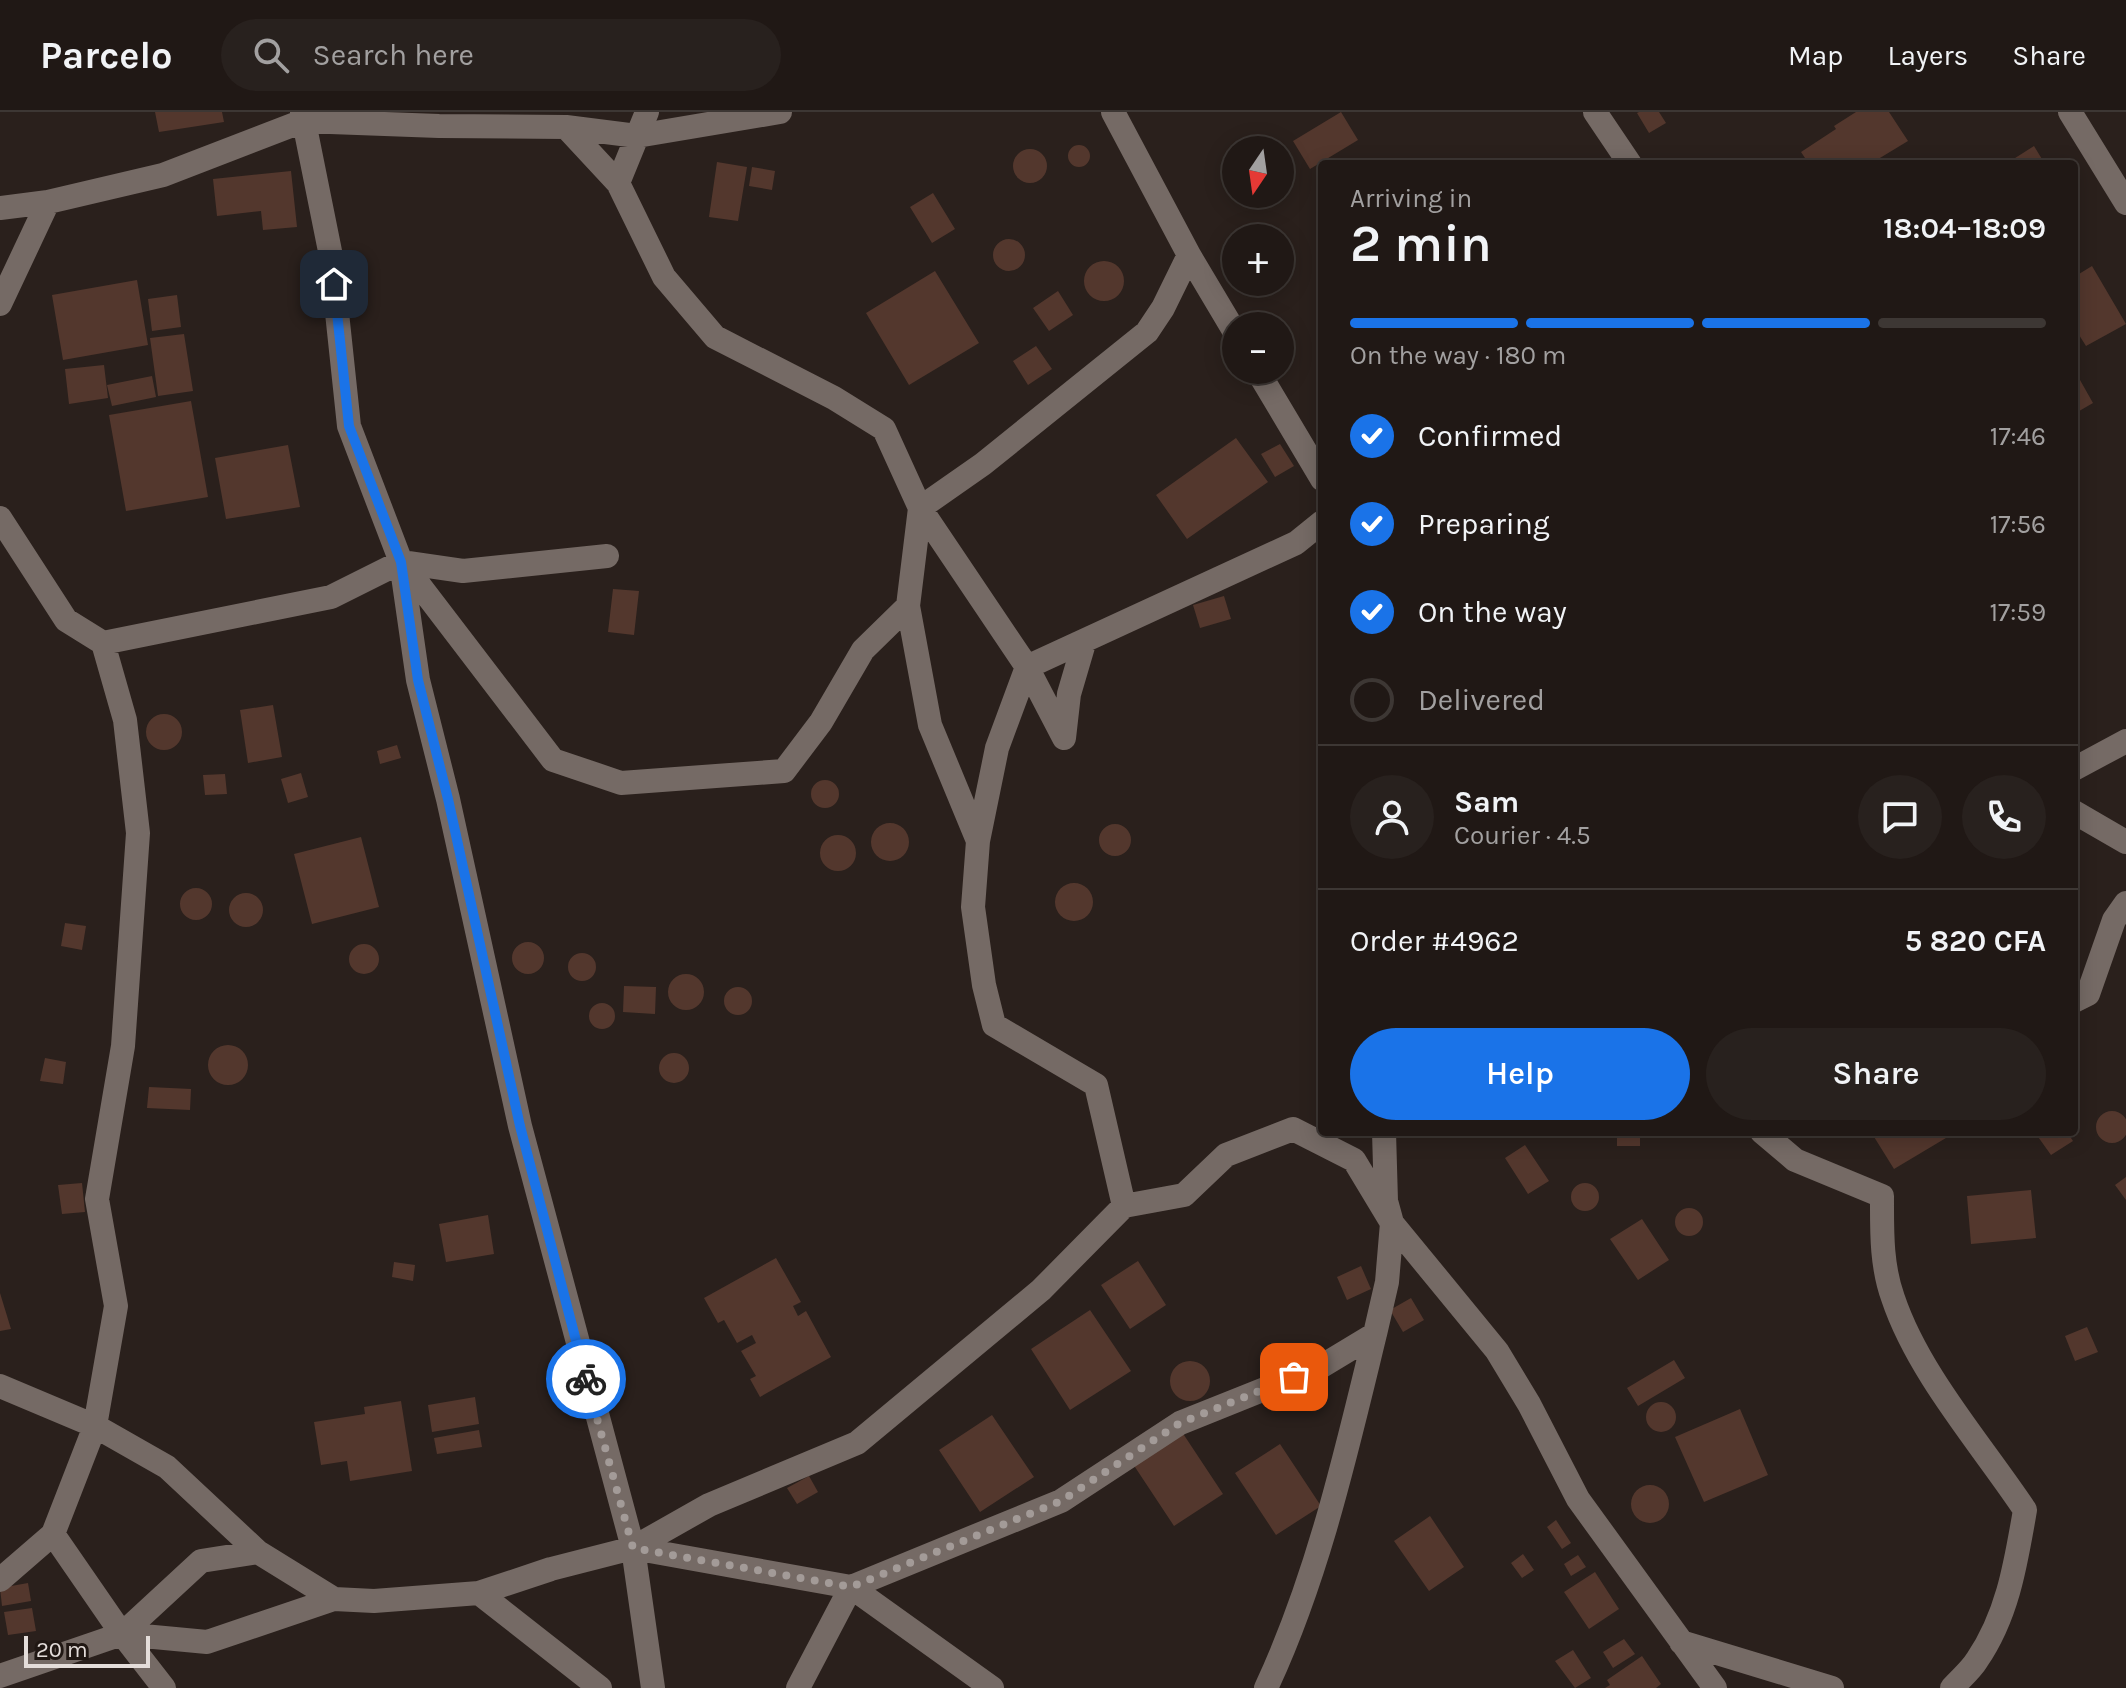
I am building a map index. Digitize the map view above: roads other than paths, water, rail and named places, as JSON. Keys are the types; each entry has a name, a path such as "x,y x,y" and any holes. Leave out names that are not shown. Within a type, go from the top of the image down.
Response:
{"street":[{"path":"618,183 647,112"},
{"path":"1113,112 1223,312"},
{"path":"1595,112 1627,160"},
{"path":"2070,112 2126,203"},
{"path":"0,208 48,202 163,175 302,116 444,119 566,127 637,136 763,114"},
{"path":"302,116 331,256 349,426 401,562 418,680 448,799 520,1126 633,1548 653,1688"},
{"path":"566,127 618,183 664,277 715,337 834,398 884,429 920,508 1027,667 1064,738 1069,694 1084,643"},
{"path":"0,304 48,202"},
{"path":"978,841 930,725 908,606 920,508 983,464 1147,332 1163,308 1189,255"},
{"path":"1265,384 1318,472"},
{"path":"0,518 66,620 103,643 125,720 138,833 123,1046 97,1199 116,1306 95,1426 53,1534 0,1580"},
{"path":"1124,1206 1096,1085 994,1025 984,985 973,907 978,841 997,748 1027,667 1296,543 1318,525"},
{"path":"103,643 331,597 401,562 463,571 607,556"},
{"path":"401,562 553,760 621,783 784,771 821,722 863,650 908,606"},
{"path":"2078,767 2126,741"},
{"path":"2078,814 2126,842"},
{"path":"2078,999 2088,994 2114,920 2126,903"},
{"path":"122,1634 207,1642 334,1599 374,1601 479,1593 551,1569 633,1548 709,1505 857,1443 1041,1290 1124,1206 1184,1195 1226,1155 1293,1129 1354,1160 1392,1223 1497,1351 1529,1404 1578,1499 1715,1688"},
{"path":"1266,1688 1317,1553 1347,1453 1387,1282 1392,1223 1386,1201 1383,1136"},
{"path":"1767,1136 1795,1160 1882,1196 1882,1246 1892,1298 1916,1349 1946,1401 2025,1510 2013,1579 1996,1625 1977,1661 1952,1688"},
{"path":"798,1688 851,1587 1061,1501 1180,1423 1322,1366 1375,1334"},
{"path":"0,1386 95,1426 167,1467 258,1552 334,1599"},
{"path":"53,1534 122,1634 164,1688"},
{"path":"633,1548 851,1587 992,1688"},
{"path":"0,1676 122,1634 201,1561 258,1552"},
{"path":"479,1593 600,1688"},
{"path":"1681,1642 1832,1688"}]}
